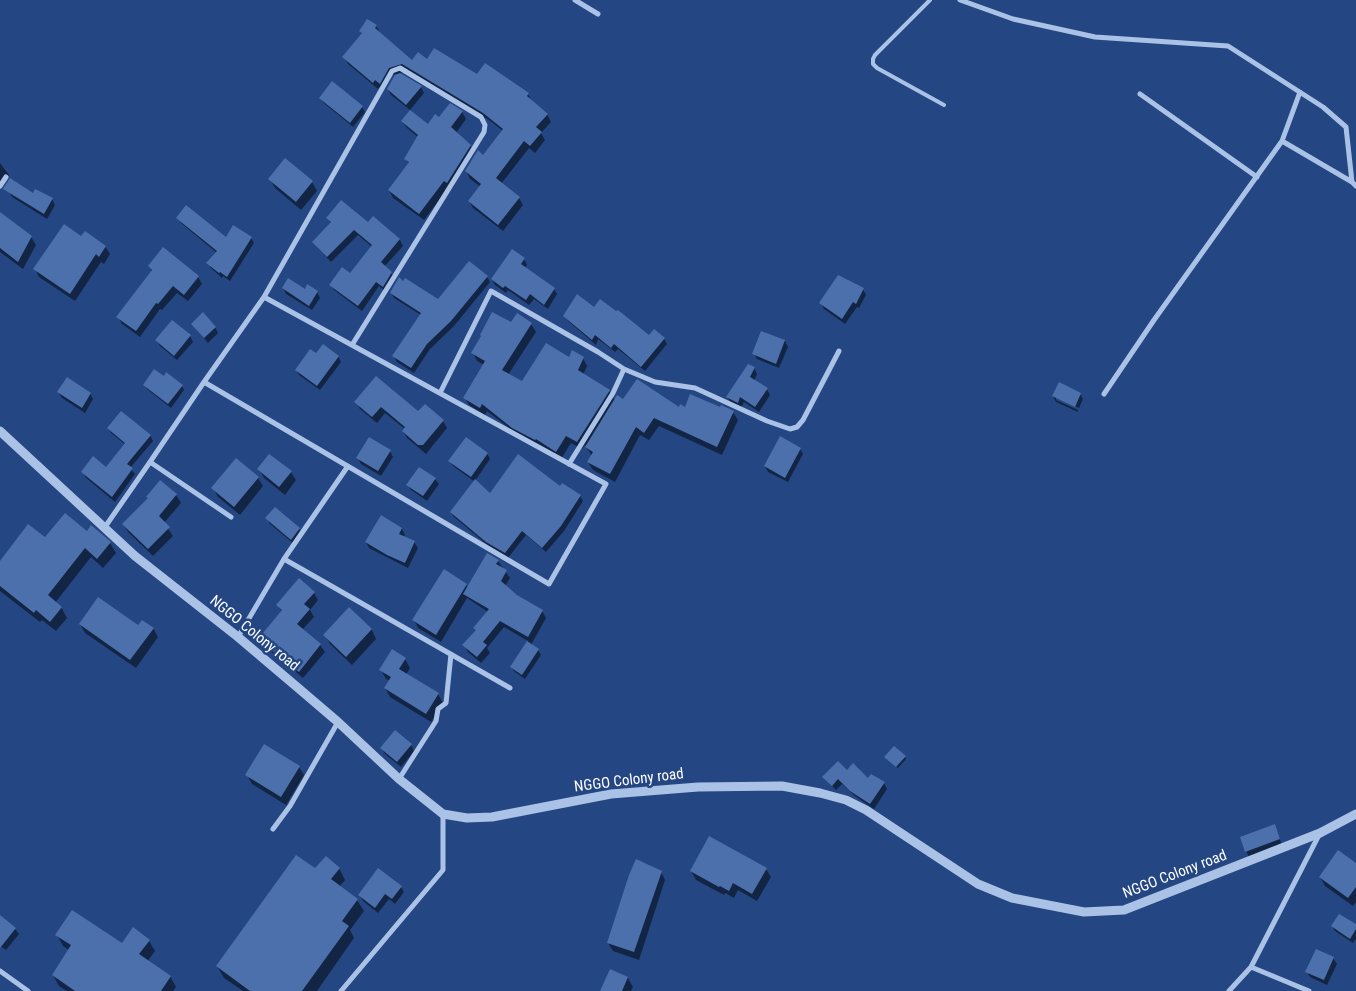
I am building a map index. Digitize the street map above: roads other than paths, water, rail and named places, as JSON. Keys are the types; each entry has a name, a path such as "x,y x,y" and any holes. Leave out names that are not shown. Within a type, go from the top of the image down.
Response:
{"street":[{"path":"575,0 598,14"},
{"path":"960,0 1013,19 1095,37 1228,46 1323,107 1346,127 1354,184"},
{"path":"105,528 264,297 392,72 400,68 481,117 485,124 484,132 352,345"},
{"path":"1104,394 1154,320 1282,141 1300,92"},
{"path":"1140,94 1257,178"},
{"path":"1282,141 1354,184"},
{"path":"0,186 6,177"},
{"path":"440,393 491,291 598,352 624,369 655,382 695,388 767,421 790,429 797,427 803,420 839,351"},
{"path":"204,382 549,584 606,484 264,297"},
{"path":"569,464 614,393 624,369"},
{"name":"NGGO Colony road","path":"0,430 135,556 238,637 338,722 400,779 443,814 467,818 492,817 610,794 698,787 782,786 820,793 846,800 859,806 978,884 1012,898 1084,912 1124,910 1320,833 1356,814"},
{"path":"150,462 231,517"},
{"path":"238,637 284,559 348,466"},
{"path":"284,559 510,688"},
{"path":"400,779 436,721 438,709 446,702 451,654"},
{"path":"273,829 290,806 338,722"},
{"path":"341,991 443,870 443,814"},
{"path":"1229,991 1251,966 1320,833"},
{"path":"1251,966 1309,991"},
{"path":"0,971 28,991"}],"lane":[{"path":"930,0 875,55 873,64 944,105"}]}
